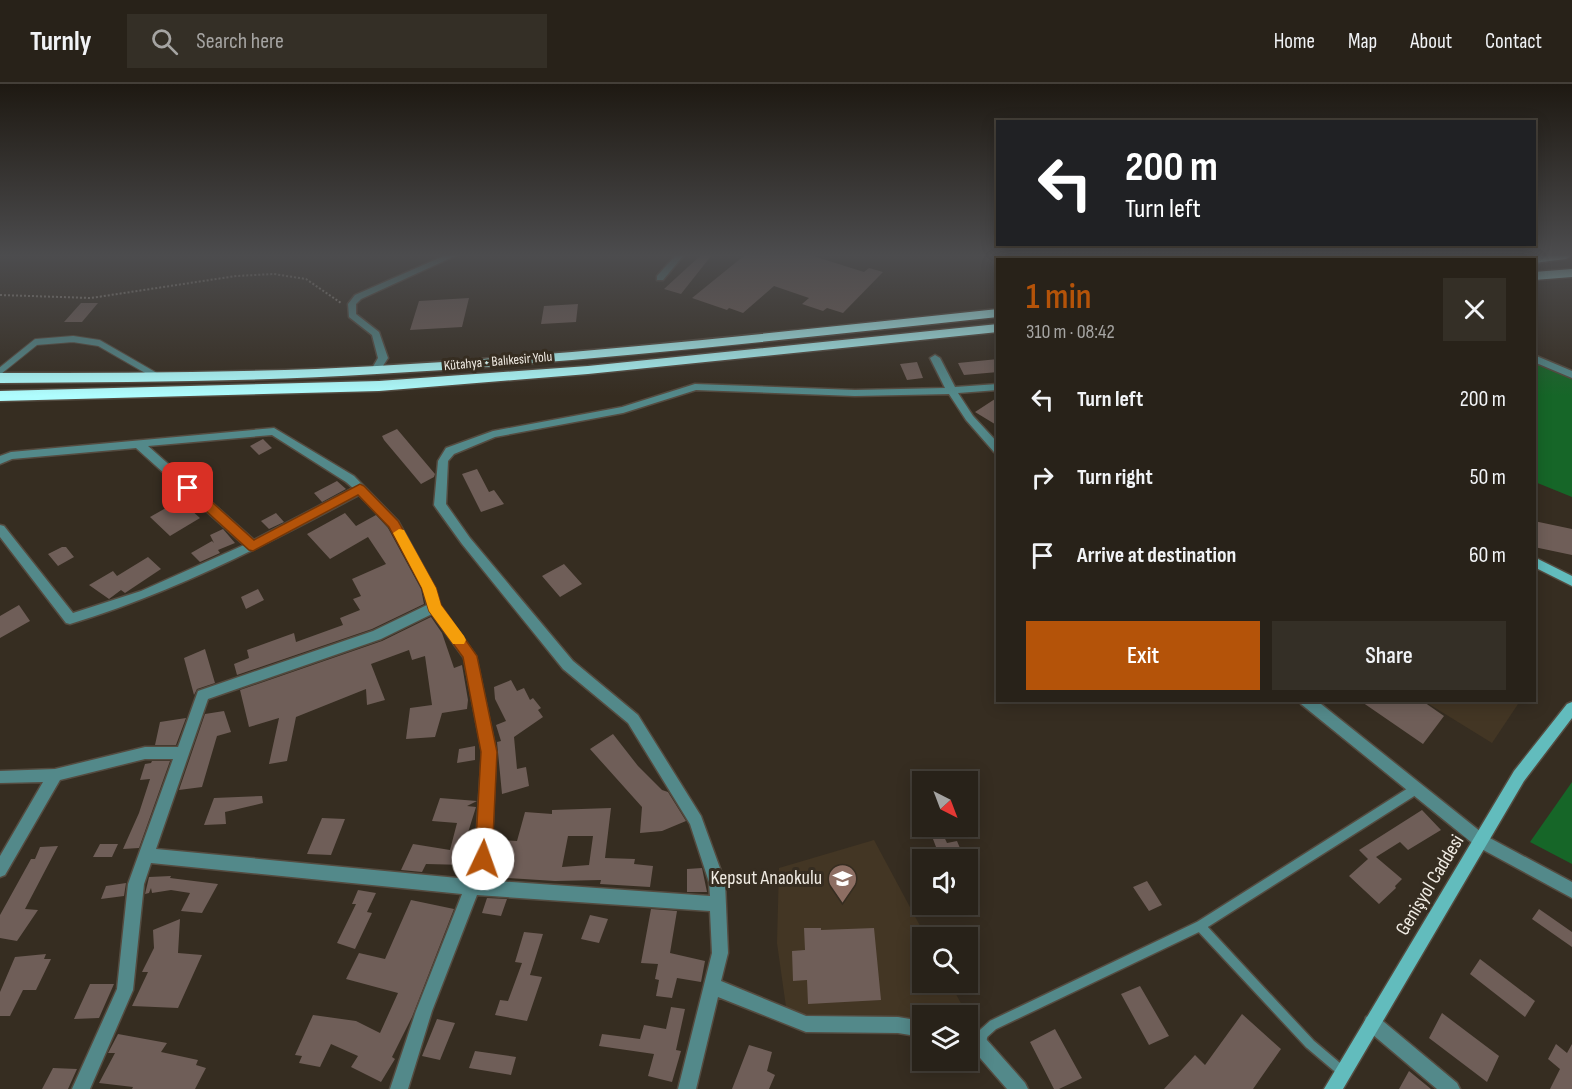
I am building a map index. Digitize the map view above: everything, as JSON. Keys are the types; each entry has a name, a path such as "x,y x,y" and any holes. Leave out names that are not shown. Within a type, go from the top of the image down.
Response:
{"highway":[{"name":"Kütahya - Balıkesir Yolu","path":"0,378 158,377 376,370 586,355 996,313"},
{"name":"Kütahya - Balıkesir Yolu","path":"0,396 379,386 588,370 996,328"}],"street":[{"path":"352,304 352,315 376,334 383,358 376,370"},
{"path":"935,358 950,391 968,417 996,446"},
{"path":"1536,359 1572,375"},
{"path":"687,1089 720,953 717,882 696,821 633,719 568,665 446,514 440,505 443,461 450,451 493,434 623,410 695,387 855,393 950,391 996,387"},
{"path":"0,460 10,456 274,431 341,473 394,524 429,588 434,607 470,656 489,752 483,859 424,1011 399,1089"},
{"path":"140,445 253,546"},
{"path":"0,529 70,619 112,608 228,560 360,489"},
{"path":"1536,562 1572,581"},
{"path":"81,1089 125,990 136,884 203,695 377,635 434,607"},
{"path":"1308,702 1481,841 1572,890"},
{"name":"Genişyol Caddesi","path":"1333,1089 1519,776 1572,708"},
{"path":"0,777 55,775 145,753 181,753"},
{"path":"0,870 55,775"},
{"path":"146,855 472,887 718,904"},
{"path":"712,986 806,1024 898,1025 912,1027"},
{"path":"1372,1023 1451,1089"},
{"path":"978,1046 1020,1089"}],"lane":[{"path":"0,371 36,342 74,339 99,343 158,377"},
{"path":"978,1038 993,1025 1200,926 1416,789"},
{"path":"1200,926 1310,1044 1343,1072"}],"path":[{"path":"342,302 352,304"}],"shaded area":[{"path":"1426,702 1519,702 1492,743"},
{"name":"Kepsut Anaokulu","path":"874,840 912,911 912,915 921,927 912,927 912,993 955,993 962,1005 912,1005 912,1020 788,1021 777,943 779,868"}],"green space":[{"path":"1536,363 1572,379 1572,497 1536,482"},
{"path":"1572,782 1572,864 1530,842"}],"building":[{"path":"419,302 468,302 462,327 410,330"},
{"path":"703,302 756,302 743,313 729,308 727,310"},
{"path":"804,302 854,302 843,313 827,308 823,311 802,304"},
{"path":"81,303 98,303 82,322 64,322"},
{"path":"578,304 576,322 541,324 544,306"},
{"path":"996,359 996,372 964,375 958,363"},
{"path":"917,362 923,378 907,380 900,364"},
{"path":"996,398 996,425 975,412"},
{"path":"397,429 435,474 434,477 421,484 384,440 382,436"},
{"path":"263,439 272,448 259,455 250,446"},
{"path":"477,469 489,492 494,490 504,504 481,512 462,474"},
{"path":"337,481 346,489 322,502 314,493"},
{"path":"180,500 200,518 170,536 150,517"},
{"path":"276,513 284,522 269,529 261,521"},
{"path":"345,513 356,526 376,515 388,528 421,589 424,604 372,629 237,675 234,664 249,658 247,650 294,633 296,642 343,625 340,618 360,610 353,599 361,596 352,579 386,564 368,537 330,559 307,534"},
{"path":"1536,521 1572,529 1572,555 1536,547"},
{"path":"223,529 235,543 218,550 220,553 200,562 191,553 212,541 214,543 210,535"},
{"path":"66,547 74,557 58,566 48,554"},
{"path":"148,557 161,569 125,593 121,590 109,599 89,585 113,571 117,576"},
{"path":"564,564 582,584 560,597 542,576"},
{"path":"258,589 264,600 246,609 241,597"},
{"path":"19,605 30,621 0,638 0,616"},
{"path":"431,617 442,633 454,668 462,665 468,700 467,709 442,713 435,737 406,739 410,708 432,705 425,656 412,660 409,650 371,664 385,700 367,705 366,689 296,717 287,761 269,764 279,718 249,727 240,690 382,641"},
{"path":"205,649 215,683 197,689 194,695 184,658"},
{"path":"511,680 517,691 524,688 530,700 533,698 541,708 538,710 543,717 514,737 517,769 526,767 529,786 502,794 497,742 501,741 496,725 506,721 495,699 494,687"},
{"path":"1362,702 1424,702 1444,716 1423,744"},
{"path":"224,711 231,732 217,736 202,787 179,790 205,714"},
{"path":"186,718 176,745 155,745 160,722"},
{"path":"613,734 638,766 662,790 668,792 686,821 662,831 640,833 642,807 590,749"},
{"path":"475,746 475,760 457,763 459,749"},
{"path":"152,761 170,761 139,848 123,849 139,813 150,779 140,780 145,764"},
{"path":"262,796 263,803 225,812 226,824 204,825 214,798"},
{"path":"440,798 477,801 467,806 476,807 466,839 472,839 466,865 426,864 422,872 401,870 413,844 450,850 457,823 432,821"},
{"path":"611,808 605,858 635,859 634,864 653,866 650,887 600,884 601,880 555,881 492,877 502,840 517,841 525,812 552,814 552,810","holes":["568,836 593,836 589,865 562,867"]},
{"path":"1422,810 1441,830 1408,850 1400,842 1376,857 1402,879 1379,904 1349,876 1368,859 1359,850"},
{"path":"322,818 345,819 331,855 307,854"},
{"path":"932,837 944,837 947,843 957,841 960,849 937,849"},
{"path":"100,844 118,844 112,857 93,857"},
{"path":"58,846 25,909 38,910 17,941 0,938 0,915 31,859 35,859 40,847"},
{"path":"702,868 707,892 687,892 687,869"},
{"path":"171,876 170,878 218,884 202,913 181,911 190,893 171,890 152,893 151,888 149,893 145,894 149,877"},
{"path":"1147,881 1162,905 1149,911 1133,887"},
{"path":"126,883 124,896 101,899 106,886"},
{"path":"358,890 376,893 367,912 372,913 355,949 337,943 356,904 352,904"},
{"path":"487,898 507,899 501,916 482,913"},
{"path":"411,900 454,909 412,1017 392,1057 395,1059 381,1082 351,1067 358,1056 331,1044 320,1067 299,1063 302,1056 295,1055 313,1015 356,1021 380,1033 398,993 346,979 359,953 385,959"},
{"path":"651,909 677,911 670,953 705,961 701,982 677,978 672,998 656,996 659,980 655,979 658,964 641,963"},
{"path":"1539,909 1572,932 1572,947 1532,919"},
{"path":"590,915 608,919 599,943 581,939"},
{"path":"180,919 178,953 202,955 178,1008 132,1006 148,972 142,972 154,948 153,930"},
{"path":"804,928 821,928 821,930 874,928 881,1000 808,1004 807,980 793,981 792,951 805,950"},
{"path":"524,932 543,934 530,975 542,977 527,1021 495,1015 500,1000 508,1001 522,963 515,962"},
{"path":"46,954 44,959 51,959 36,990 23,990 10,1016 0,1016 0,992 15,957"},
{"path":"1480,959 1535,1001 1525,1017 1470,974"},
{"path":"90,984 114,984 99,1018 74,1019"},
{"path":"1140,986 1169,1036 1149,1045 1121,994"},
{"path":"671,1007 685,1009 676,1050 681,1051 672,1082 648,1076 654,1054 599,1046 602,1034 640,1039 644,1025 666,1029"},
{"path":"1442,1013 1499,1056 1487,1082 1429,1038"},
{"path":"1242,1014 1281,1049 1253,1089 1164,1089 1195,1055 1205,1065"},
{"path":"437,1019 455,1023 440,1060 422,1056"},
{"path":"1055,1029 1082,1078 1059,1089 1054,1089 1030,1042"},
{"path":"118,1034 167,1043 161,1052 198,1060 196,1065 206,1068 195,1089 132,1089 133,1087 99,1083 115,1053 108,1053"},
{"path":"1556,1044 1567,1053 1572,1044 1572,1089 1550,1089 1560,1069 1548,1059"},
{"path":"749,1045 772,1052 767,1071 775,1075 769,1089 732,1089"},
{"path":"475,1051 516,1057 511,1075 469,1068"},
{"path":"53,1068 77,1069 68,1089 42,1089"},
{"path":"1409,1071 1431,1089 1399,1089"}],"slow traffic":[{"path":"399,533 429,588 434,607 459,640"}],"place":[{"name":"Kepsut Anaokulu","path":"843,904"}],"route":[{"path":"188,488 253,546 360,489 394,524 429,588 434,607 470,656 489,752 483,859"}]}
